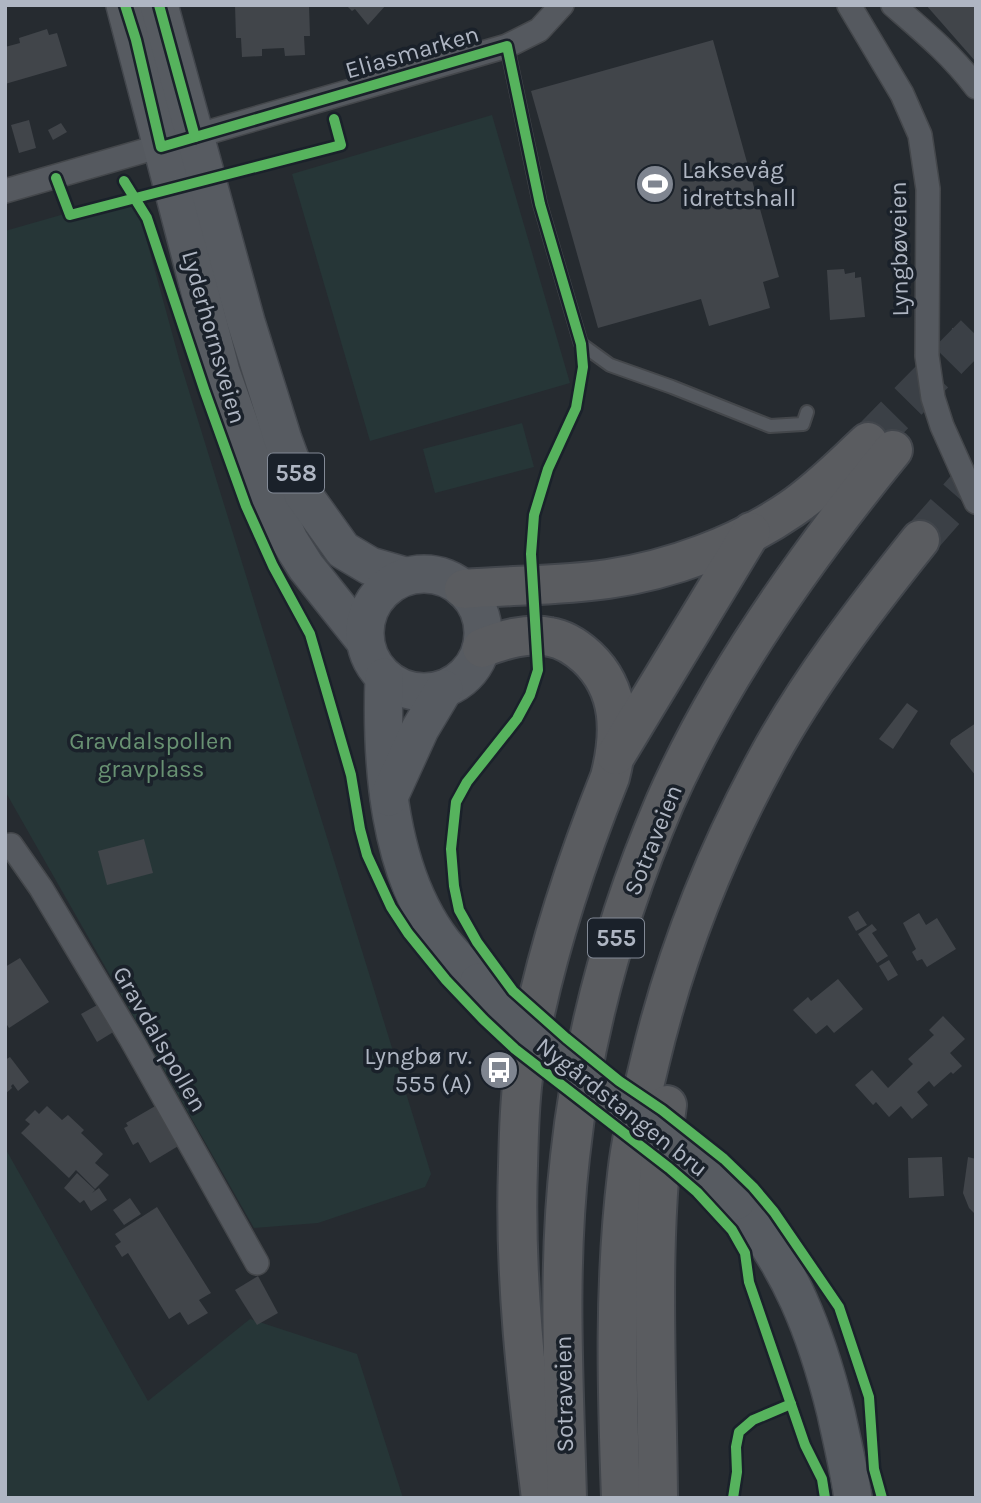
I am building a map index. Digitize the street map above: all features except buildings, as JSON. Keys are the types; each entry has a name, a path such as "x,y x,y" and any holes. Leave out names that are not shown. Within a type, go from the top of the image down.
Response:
{"highway":[{"name":"Sotraveien","path":"567,1498 562,1314 564,1231 573,1132 599,991 627,904 666,801 718,699 786,591 848,505 881,446 792,509 751,533"},
{"name":"555","path":"464,589 607,579 671,564 751,533"},
{"name":"555","path":"541,1498 525,1373 516,1218 522,1084 546,967 562,906 615,757 751,533"},
{"name":"555","path":"621,1498 618,1263 627,1173 645,1079 681,948 725,842 767,759 868,605 920,540"},
{"name":"555","path":"482,648 507,639 550,636 582,652 603,675 616,705 618,726 615,757"},
{"name":"555","path":"661,1492 656,1275 659,1154 678,1027 681,948"}],"main road":[{"name":"Lyderhornsveien","path":"125,5 220,372 250,454 289,540 306,567 365,641"},
{"name":"Lyderhornsveien","path":"159,5 246,322 303,494 343,550 370,566 405,576"},
{"name":"558","path":"405,576 426,573 446,578 464,589"},
{"path":"365,641 366,621 373,601 387,586 405,576"},
{"path":"383,677 412,692 428,692 444,689 468,673 482,648 482,625 477,606 464,589"},
{"name":"558","path":"365,641 371,661 383,677 382,725 387,801"},
{"path":"387,801 420,729 444,689"},
{"name":"Nygårdstangen bru","path":"387,801 402,859 420,905 442,942 552,1054 684,1152 736,1201 769,1244 804,1307 831,1392 853,1498"}],"street":[{"name":"Eliasmarken","path":"161,147 507,46 539,30 562,5"},
{"name":"Lyngbøveien","path":"849,5 902,94 920,135 928,190 927,356 933,398 942,426 976,502"},
{"path":"893,5 960,65 976,87"},
{"path":"5,191 161,147"},
{"name":"Gravdalspollen","path":"7,846 41,888 130,1037 257,1263"}],"lane":[{"name":"Eliasmarken","path":"507,46 540,204 581,344 610,365 770,426 803,424 807,412"}],"green space":[{"path":"492,115 570,383 370,441 292,174"},
{"name":"Gravdalspollen gravplass","path":"134,194 180,362 431,1174 425,1187 318,1223 254,1228 5,791 5,231"},
{"path":"522,423 534,467 435,493 423,449"},
{"path":"5,1148 148,1401 250,1319 357,1354 403,1498 5,1498"}],"tunnel":[{"path":"868,442 976,332"},
{"path":"920,540 976,476"}],"cycle path":[{"path":"125,5 161,147 507,46 540,204 581,344 583,367 576,408 548,469 534,515 531,554 538,670 530,695 517,719 467,782 456,802 451,849 459,910 477,942 513,991 619,1081 662,1110 724,1159 774,1212 839,1307 869,1397 874,1469 882,1498"},
{"path":"159,5 195,137"},
{"path":"56,178 70,215 341,145 334,119"},
{"path":"124,181 147,218 246,506 273,566 310,634 351,775 367,855 391,907 446,980 483,1019 515,1049 669,1168 697,1192 732,1230 745,1253 749,1282 805,1445 822,1479 825,1498"},
{"path":"733,1498 739,1432 753,1420 791,1404"}],"place":[{"name":"Laksevåg idrettshall","path":"655,184"},
{"name":"Lyngbø rv. 555 (A)","path":"499,1070"}]}
